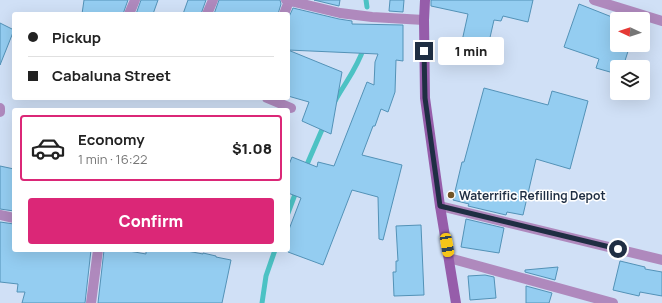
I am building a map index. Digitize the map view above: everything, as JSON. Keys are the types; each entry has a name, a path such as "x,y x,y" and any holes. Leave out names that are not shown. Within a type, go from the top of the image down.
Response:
{"main road":[{"path":"425,0 425,98 440,206 456,303"}],"street":[{"path":"130,12 135,0"},
{"path":"208,12 213,0"},
{"path":"285,12 288,0 319,9 360,16 424,20"},
{"path":"594,0 662,21"},
{"path":"272,100 291,108"},
{"path":"440,206 662,260"},
{"path":"0,215 12,218"},
{"path":"91,303 98,252"},
{"path":"449,258 613,303"}],"building":[{"path":"84,0 128,0 124,12 82,12"},
{"path":"141,0 158,0 154,12 137,12"},
{"path":"188,0 206,0 202,12 184,12"},
{"path":"219,0 280,0 281,4 279,12 215,12"},
{"path":"314,0 340,0 339,6"},
{"path":"390,0 404,0 403,12 389,11"},
{"path":"431,0 533,0 528,22 503,16 501,21 494,20 486,55 460,50 468,14 431,6"},
{"path":"579,4 610,16 610,52 628,52 625,60 610,60 610,72 596,68 599,59 564,47"},
{"path":"293,8 352,21 352,24 403,25 403,61 396,60 395,92 388,112 381,109 362,155 402,165 383,240 379,239 378,197 352,190 323,265 288,252 290,252 290,227 301,198 290,194 290,162 292,157 317,167 318,162 334,166 367,82 374,85 375,62 378,54 290,50 290,15"},
{"path":"0,23 12,29 12,35 0,65"},
{"path":"290,51 342,72 331,134 302,121 309,102 290,97"},
{"path":"484,88 548,105 552,91 588,101 570,169 536,159 523,215 507,212 506,215 468,206 469,204 453,200 462,162 464,162"},
{"path":"0,166 12,169 12,211 0,209"},
{"path":"466,219 504,228 499,253 461,247"},
{"path":"0,222 12,224 12,252 91,252 85,303 22,303 25,292 17,292 18,284 0,282"},
{"path":"421,225 424,295 394,296 393,272 396,272 396,261 398,261 396,226"},
{"path":"104,252 134,252 146,254 146,252 192,252 231,260 222,303 98,303"},
{"path":"620,261 645,267 645,269 662,272 662,296 640,292 639,296 613,290"},
{"path":"558,267 555,280 525,272 525,270"},
{"path":"485,275 494,277 496,298 470,300 468,276"},
{"path":"526,286 552,293 549,303 526,303"}],"waterway":[{"path":"366,0 367,7"},
{"path":"335,101 355,68 364,47"},
{"path":"305,169 324,125"},
{"path":"290,208 297,189"},
{"path":"262,303 266,276 274,252"}],"place":[{"name":"Waterrific Refilling Depot","path":"451,195"}],"route":[{"path":"424,51 425,98 440,206 618,249"}]}
